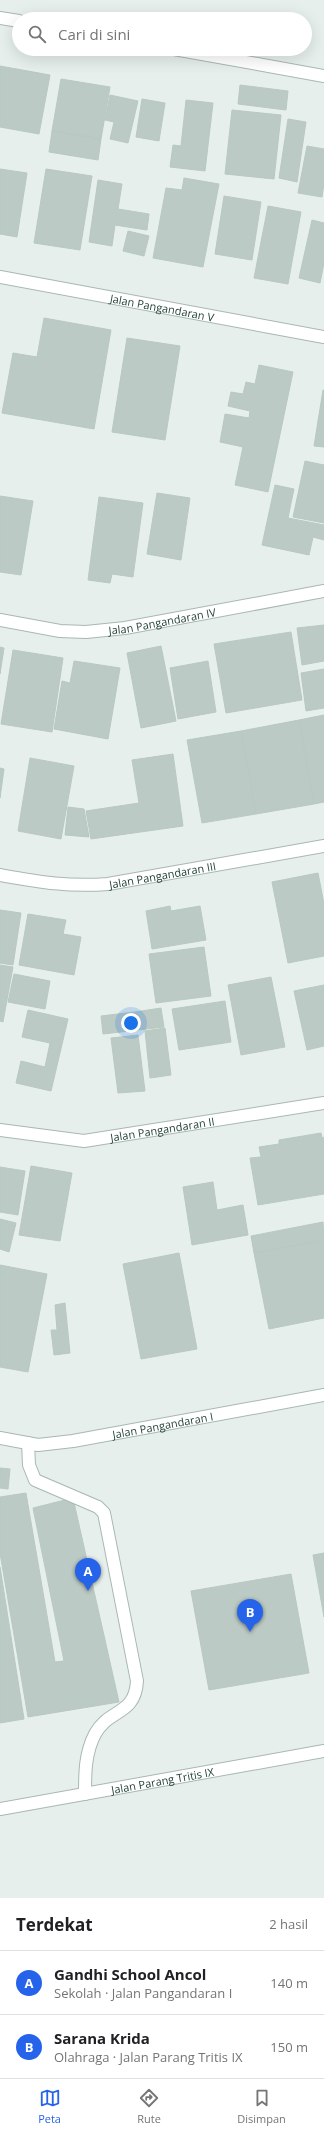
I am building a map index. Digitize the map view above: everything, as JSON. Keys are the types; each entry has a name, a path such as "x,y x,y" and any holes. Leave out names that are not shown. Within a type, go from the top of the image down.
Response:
{"street":[{"path":"0,18 12,20"},
{"path":"213,56 324,76"},
{"name":"Jalan Pangandaran V","path":"0,277 324,337"},
{"name":"Jalan Pangandaran IV","path":"0,620 60,631 93,631 125,628 324,591"},
{"name":"Jalan Pangandaran III","path":"0,875 48,884 76,886 108,884 324,846"},
{"name":"Jalan Pangandaran II","path":"0,1130 84,1141 324,1103"},
{"name":"Jalan Pangandaran I","path":"0,1438 38,1445 73,1441 324,1395"},
{"path":"28,1443 29,1465 35,1480 98,1507 104,1513 137,1681 136,1693 129,1706 112,1716 95,1734 85,1764 85,1794"},
{"name":"Jalan Parang Tritis IX","path":"0,1809 324,1751"}],"building":[{"path":"0,66 50,75 39,134 0,127"},
{"path":"61,79 110,87 101,139 52,131"},
{"path":"240,85 288,91 286,110 238,104"},
{"path":"110,95 138,101 128,143 110,139 114,122 105,120"},
{"path":"142,99 165,103 159,141 136,137"},
{"path":"186,100 213,103 205,171 170,167 173,145 181,146"},
{"path":"232,110 281,115 274,179 225,174"},
{"path":"288,119 306,122 297,182 279,178"},
{"path":"52,131 101,139 98,160 49,152"},
{"path":"307,146 324,149 324,184 322,197 298,193"},
{"path":"0,169 27,173 17,237 0,234"},
{"path":"46,169 92,176 80,250 34,243"},
{"path":"184,178 219,184 203,267 153,258 166,188 182,190"},
{"path":"98,180 122,184 118,209 149,214 147,230 115,225 112,246 89,242"},
{"path":"224,196 261,202 252,260 215,254"},
{"path":"268,206 301,212 288,284 254,278"},
{"path":"312,220 324,223 324,263 320,283 299,278"},
{"path":"128,231 149,236 144,256 123,251"},
{"path":"44,318 111,330 94,429 2,413 13,353 37,357"},
{"path":"127,338 180,346 165,440 112,432"},
{"path":"259,365 293,372 268,492 235,485 243,447 220,442 225,414 249,418 250,411 228,406 231,392 243,394 246,382 255,384"},
{"path":"324,390 324,447 314,446"},
{"path":"305,461 324,465 324,523 293,517"},
{"path":"275,485 294,489 288,518 324,525 324,540 313,537 309,555 262,545"},
{"path":"157,493 190,498 181,560 147,554"},
{"path":"0,496 33,501 21,575 0,572"},
{"path":"99,497 143,503 133,577 112,574 110,583 88,580"},
{"path":"324,625 324,661 302,665 297,628"},
{"path":"291,632 302,700 226,713 214,644"},
{"path":"161,646 176,721 141,728 127,653"},
{"path":"0,647 4,648 0,674"},
{"path":"13,650 63,658 52,732 1,724"},
{"path":"74,661 120,668 108,739 54,729 62,681 70,683"},
{"path":"208,661 216,712 178,719 170,668"},
{"path":"324,669 324,708 306,711 301,673"},
{"path":"324,715 324,802 314,804 299,720"},
{"path":"299,720 314,804 256,814 241,731"},
{"path":"241,731 256,814 202,823 187,740"},
{"path":"173,754 183,826 91,839 86,811 139,803 132,760"},
{"path":"30,758 74,766 61,839 18,831"},
{"path":"0,768 4,769 0,798"},
{"path":"68,807 84,809 89,837 65,835"},
{"path":"318,873 324,904 324,956 288,963 272,882"},
{"path":"170,906 171,911 200,906 206,940 152,949 146,911"},
{"path":"0,910 21,913 13,965 0,963"},
{"path":"28,914 66,920 63,934 81,937 74,975 19,965"},
{"path":"204,947 211,996 156,1003 149,954"},
{"path":"0,965 13,967 3,1022 0,1021"},
{"path":"14,974 50,981 45,1009 8,1002"},
{"path":"271,977 285,1047 241,1055 228,985"},
{"path":"324,985 324,1046 307,1050 294,991"},
{"path":"225,1001 231,1042 179,1050 172,1009"},
{"path":"161,1008 164,1027 138,1030 135,1012"},
{"path":"28,1010 68,1019 51,1091 16,1083 21,1061 45,1067 50,1043 22,1037"},
{"path":"135,1012 138,1030 103,1034 101,1016"},
{"path":"165,1028 171,1075 150,1078 145,1031"},
{"path":"138,1035 145,1091 118,1093 111,1038"},
{"path":"321,1133 322,1138 324,1137 324,1194 258,1205 250,1158 261,1157 259,1147 279,1144 279,1140"},
{"path":"31,1166 72,1173 60,1241 19,1235"},
{"path":"0,1167 25,1171 18,1215 0,1212"},
{"path":"213,1182 217,1210 243,1205 248,1235 192,1245 183,1187"},
{"path":"0,1219 16,1223 9,1252 0,1249"},
{"path":"323,1222 324,1240 254,1253 251,1236"},
{"path":"324,1240 324,1318 269,1329 254,1253"},
{"path":"179,1253 197,1349 141,1359 123,1264"},
{"path":"0,1265 47,1274 28,1372 0,1367"},
{"path":"65,1303 70,1353 54,1355 51,1330 57,1330 55,1305"},
{"path":"0,1468 10,1469 8,1489 0,1488"},
{"path":"26,1493 55,1662 64,1661 33,1508 73,1498 119,1702 28,1717 0,1553 0,1497"},
{"path":"324,1553 324,1617 313,1555"},
{"path":"0,1567 24,1719 0,1723"},
{"path":"291,1574 309,1673 209,1690 191,1591"}],"place":[{"name":"Gandhi School Ancol","path":"88,1591"},
{"name":"Sarana Krida","path":"250,1632"}]}
